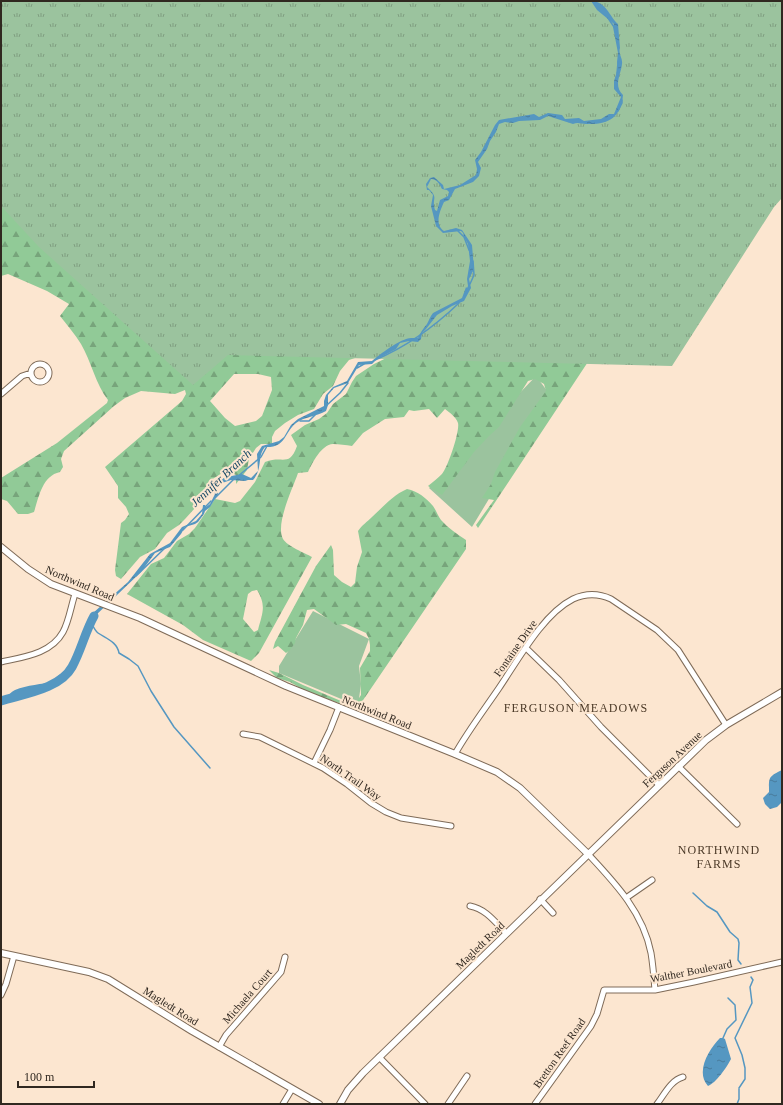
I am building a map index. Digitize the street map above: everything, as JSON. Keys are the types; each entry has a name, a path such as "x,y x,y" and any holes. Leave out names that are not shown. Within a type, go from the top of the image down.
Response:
{"street":[{"path":"1,394 22,376 31,373"},
{"name":"Northwind Road","path":"1,547 39,577 75,594 164,629 260,674 497,772 515,784 537,803 588,854 626,898 638,917 647,937 652,960 655,990"},
{"path":"1,662 44,650 53,644 63,632 75,594"},
{"name":"Fontaine Drive","path":"455,754 537,631 547,620 571,600 588,594 603,595 621,605 668,639 678,650 726,725"},
{"path":"526,648 559,680 601,727 659,785"},
{"name":"Ferguson Avenue","path":"588,854 706,740 726,725 782,692"},
{"path":"314,763 339,707"},
{"name":"North Trail Way","path":"243,734 260,737 314,763 333,774 371,803 386,812 401,818 451,826"},
{"path":"678,766 737,824"},
{"name":"Magledt Road","path":"340,1104 350,1086 540,899 588,854"},
{"path":"626,898 652,880"},
{"path":"540,899 553,913"},
{"path":"470,906 475,906 485,912 506,933"},
{"name":"Magledt Road","path":"1,954 102,976 116,983 219,1047 319,1104"},
{"path":"1,995 6,984 14,956"},
{"name":"Michaela Court","path":"219,1047 226,1036 281,972 285,958"},
{"name":"Walther Boulevard","path":"604,990 655,990 782,962"},
{"name":"Bretton Reef Road","path":"535,1104 591,1026 597,1014 604,990"},
{"path":"379,1057 425,1104"},
{"path":"448,1104 467,1076"},
{"path":"657,1104 671,1085 679,1078 683,1077"},
{"path":"283,1104 292,1089"}],"green space":[{"path":"1,1 782,1 782,198 774,207 672,366 228,355 193,385 39,247 1,206"},
{"path":"137,1 159,1 367,354 349,360 340,371 333,386 323,394 314,409 298,415 275,431 272,437 272,444 261,444 256,448 249,459 247,470 236,484 236,475 232,473 221,474 209,481 195,508 179,525 167,533 155,549 140,557 121,579 116,576 115,570 121,523 129,514 126,507 118,498 118,486 105,467 182,401 186,394 185,390 175,394 141,391 125,398 114,406 64,451 61,459 63,467 60,472 54,474 45,482 34,512 28,514 18,514 7,501 1,499 1,478 57,443 107,403 108,400 100,387 81,344 60,316 69,304 47,291 8,274 1,276 1,184","holes":["234,374 258,374 271,377 272,390 262,416 256,421 235,426 225,418 210,401"]},
{"path":"782,1 709,179 478,528 476,525 494,500 482,498 491,484 495,472 520,427 546,391 544,384 535,379 528,381 499,427 474,452 442,495 428,486 442,474 453,449 457,433 457,421 453,415 445,409 437,418 429,409 414,411 409,410 404,417 385,419 363,433 352,446 333,444 325,447 318,455 308,472 298,473 283,515 281,532 285,542 312,557 259,653 251,661 203,640 183,625 127,594 151,564 164,558 177,541 189,534 195,528 215,499 235,503 240,501 255,482 265,462 271,460 285,460 291,457 297,446 291,435 305,425 319,419 327,413 333,404 346,394 356,376 374,364 411,346","holes":["257,590 263,610 258,630 254,632 243,619 248,594"]},
{"path":"536,376 551,396 472,527 429,488"},
{"path":"407,489 418,493 430,503 444,523 466,540 466,549 357,709 309,693 290,682 277,678 269,670 341,701 357,701 361,695 360,668 370,651 369,639 366,633 346,624 336,625 314,609 307,610 303,625 295,643 290,650 286,653 278,646 273,649 275,642 316,566 331,545 333,550 334,575 351,587 355,583 357,567 362,552 358,531 397,494"},
{"path":"313,611 369,639 359,666 361,684 358,706 279,673 279,666"}],"water":[{"name":"Jennifer Branch","path":"591,1 600,3 604,6 618,24 622,62 618,87 623,95 622,103 616,115 607,121 594,124 573,124 548,116 540,120 519,121 513,123 505,122 499,124 487,149 478,162 481,168 479,176 473,182 455,189 449,200 444,202 439,217 439,225 444,231 456,228 462,230 472,245 474,269 469,279 471,288 464,301 437,315 422,333 421,339 418,342 409,341 400,343 396,349 377,359 372,364 359,365 348,383 334,388 328,395 328,405 326,411 299,421 292,427 281,442 272,447 265,447 261,454 258,471 257,454 262,446 279,441 284,437 291,425 298,419 324,406 326,395 333,387 347,381 358,362 372,361 403,340 408,338 418,338 433,313 462,298 466,287 467,288 468,286 467,279 470,261 468,244 461,231 443,233 436,226 431,206 433,195 429,190 427,190 426,184 430,178 434,177 443,185 444,189 460,185 476,175 477,169 475,160 499,120 534,114 539,117 548,113 562,115 565,119 579,118 584,121 601,119 609,114 614,114 621,97 614,89 614,81 618,68 618,53 613,27 614,24 597,10","holes":["431,179 438,182 442,189 449,192 448,196 440,200 437,211 435,210 434,206 434,196 427,187"]},
{"name":"Jennifer Branch","path":"258,471 253,480 231,480 216,485 218,494 198,522 185,527 170,547 155,553 141,572 94,617 79,646 78,657 74,668 69,674 47,687 26,690 14,697 1,699 1,696 7,696 20,688 54,682 59,675 73,666 77,646 93,613 128,582 150,554 170,543 182,527 196,521 202,514 203,505 206,507 210,504 215,494 213,488 214,483 226,477 242,474 251,478"},
{"path":"782,770 782,802 777,807 770,809 765,804 763,798 769,792 770,778"},
{"path":"720,1038 725,1039 731,1059 718,1078 708,1086 704,1080 703,1068 708,1054"}],"waterway":[{"name":"Jennifer Branch","path":"608,18 614,27"},
{"name":"Jennifer Branch","path":"617,73 618,63"},
{"name":"Jennifer Branch","path":"618,111 622,100"},
{"name":"Jennifer Branch","path":"458,231 464,237 469,250"},
{"name":"Jennifer Branch","path":"470,284 474,275 473,261"},
{"name":"Jennifer Branch","path":"375,360 398,349 420,335 459,303"},
{"name":"Jennifer Branch","path":"357,368 364,364"},
{"name":"Jennifer Branch","path":"327,405 348,383"},
{"name":"Jennifer Branch","path":"300,421 309,421 315,415"},
{"name":"Jennifer Branch","path":"237,477 261,457 267,446"},
{"name":"Jennifer Branch","path":"214,499 234,479"},
{"name":"Jennifer Branch","path":"183,530 211,501"},
{"name":"Jennifer Branch","path":"136,576 166,547"},
{"name":"Jennifer Branch","path":"1,701 40,690 59,681 72,667 94,616"},
{"path":"91,622 97,632 114,643 119,653 138,666 151,691 174,727 210,768"},
{"path":"693,893 707,906 717,912 730,932 738,939 738,960 741,964"},
{"path":"739,1088 745,1079 745,1068 742,1055 735,1038 752,1003 750,987 753,980 751,977"},
{"path":"723,1038 727,1029 736,1020 735,1005 728,998"},
{"path":"737,1104 739,1099 739,1089"}],"district":[{"name":"FERGUSON MEADOWS","path":"576,708"},
{"name":"NORTHWIND FARMS","path":"719,857"}]}
